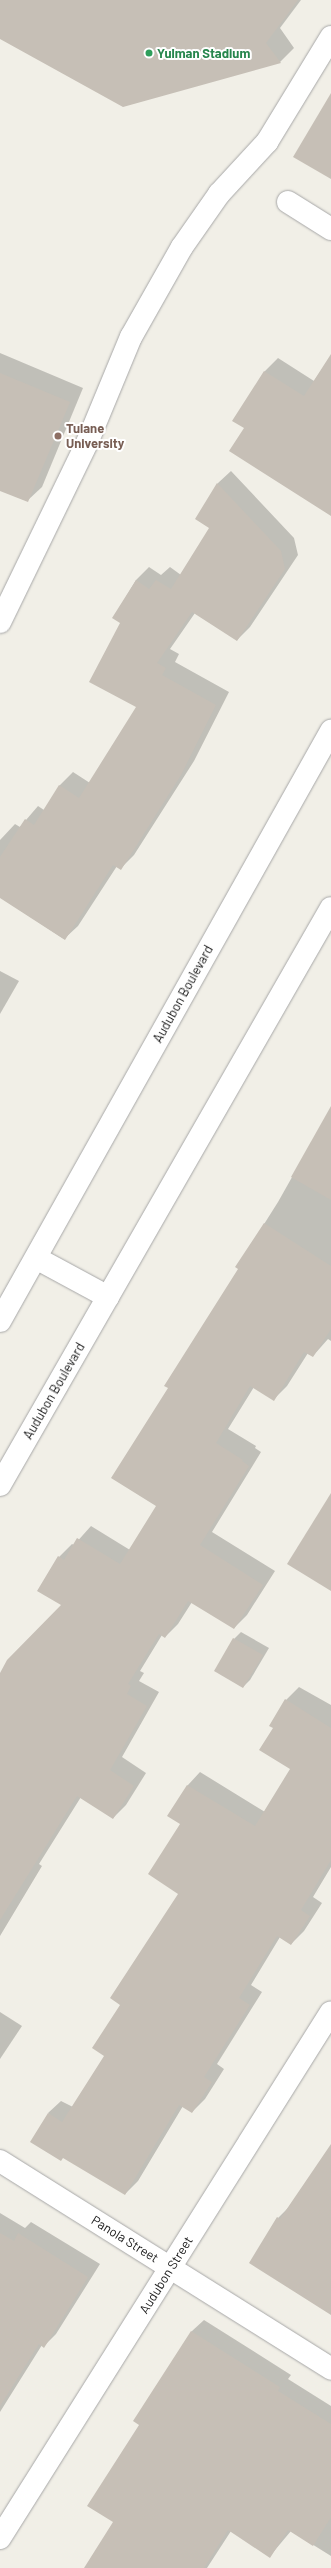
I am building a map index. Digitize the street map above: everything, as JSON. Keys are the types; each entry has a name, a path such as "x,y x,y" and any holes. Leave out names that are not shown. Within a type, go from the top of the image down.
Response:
{"street":[{"path":"0,622 87,443 135,330 182,247 219,194 267,142 331,37"},
{"path":"288,202 331,229"},
{"name":"Audubon Boulevard","path":"0,1321 331,731"},
{"name":"Audubon Boulevard","path":"0,1485 331,908"},
{"path":"36,1258 108,1297"},
{"name":"Audubon Street","path":"0,2538 172,2267 331,2012"},
{"name":"Panola Street","path":"0,2161 172,2267 331,2369"}],"building":[{"name":"Yulman Stadium","path":"0,0 298,0 266,43 281,63 123,107 0,39"},
{"path":"331,93 331,179 293,157"},
{"path":"331,354 331,516 229,451 244,428 232,421 264,371 304,396"},
{"path":"0,373 70,402 28,502 0,491"},
{"path":"217,483 281,551 285,569 237,641 192,612 157,663 166,668 162,675 216,705 181,775 121,870 113,865 65,940 0,898 0,857 25,819 34,825 59,785 79,798 136,707 89,682 120,623 112,618 136,580 149,589 156,580 171,589 209,528 195,519"},
{"path":"331,1106 331,1200 291,1177"},
{"path":"264,1223 331,1266 331,1329 313,1357 304,1352 274,1401 250,1386 216,1443 243,1460 242,1461 249,1466 200,1545 263,1585 234,1629 188,1601 165,1638 159,1634 128,1684 131,1686 127,1694 147,1706 110,1770 134,1786 113,1819 77,1796 0,1920 0,1673 7,1660 61,1605 37,1591 58,1556 64,1560 77,1538 120,1564 156,1506 111,1478 168,1388 164,1386 238,1269 235,1267"},
{"path":"331,1493 331,1591 287,1564"},
{"path":"233,1638 263,1655 243,1688 214,1671"},
{"path":"285,1699 331,1728 331,1860 301,1910 310,1916 291,1945 277,1936 239,1998 250,2005 204,2077 212,2082 192,2113 179,2105 125,2195 63,2158 61,2161 30,2142 48,2113 62,2122 104,2056 92,2048 120,2005 110,1998 178,1894 148,1874 180,1824 167,1816 187,1785 255,1826 290,1769 259,1750 273,1728 269,1726"},
{"path":"331,2144 331,2315 249,2263 277,2217 280,2219"},
{"path":"0,2233 14,2241 18,2233 88,2277 44,2348 39,2344 0,2406"},
{"path":"191,2331 280,2387 278,2391 331,2424 331,2517 313,2546 288,2530 270,2558 228,2530 204,2568 84,2568 113,2522 87,2506 139,2425 133,2421"}],"place":[{"name":"Yulman Stadium","path":"149,53"},
{"name":"Tulane University","path":"58,436"}]}
